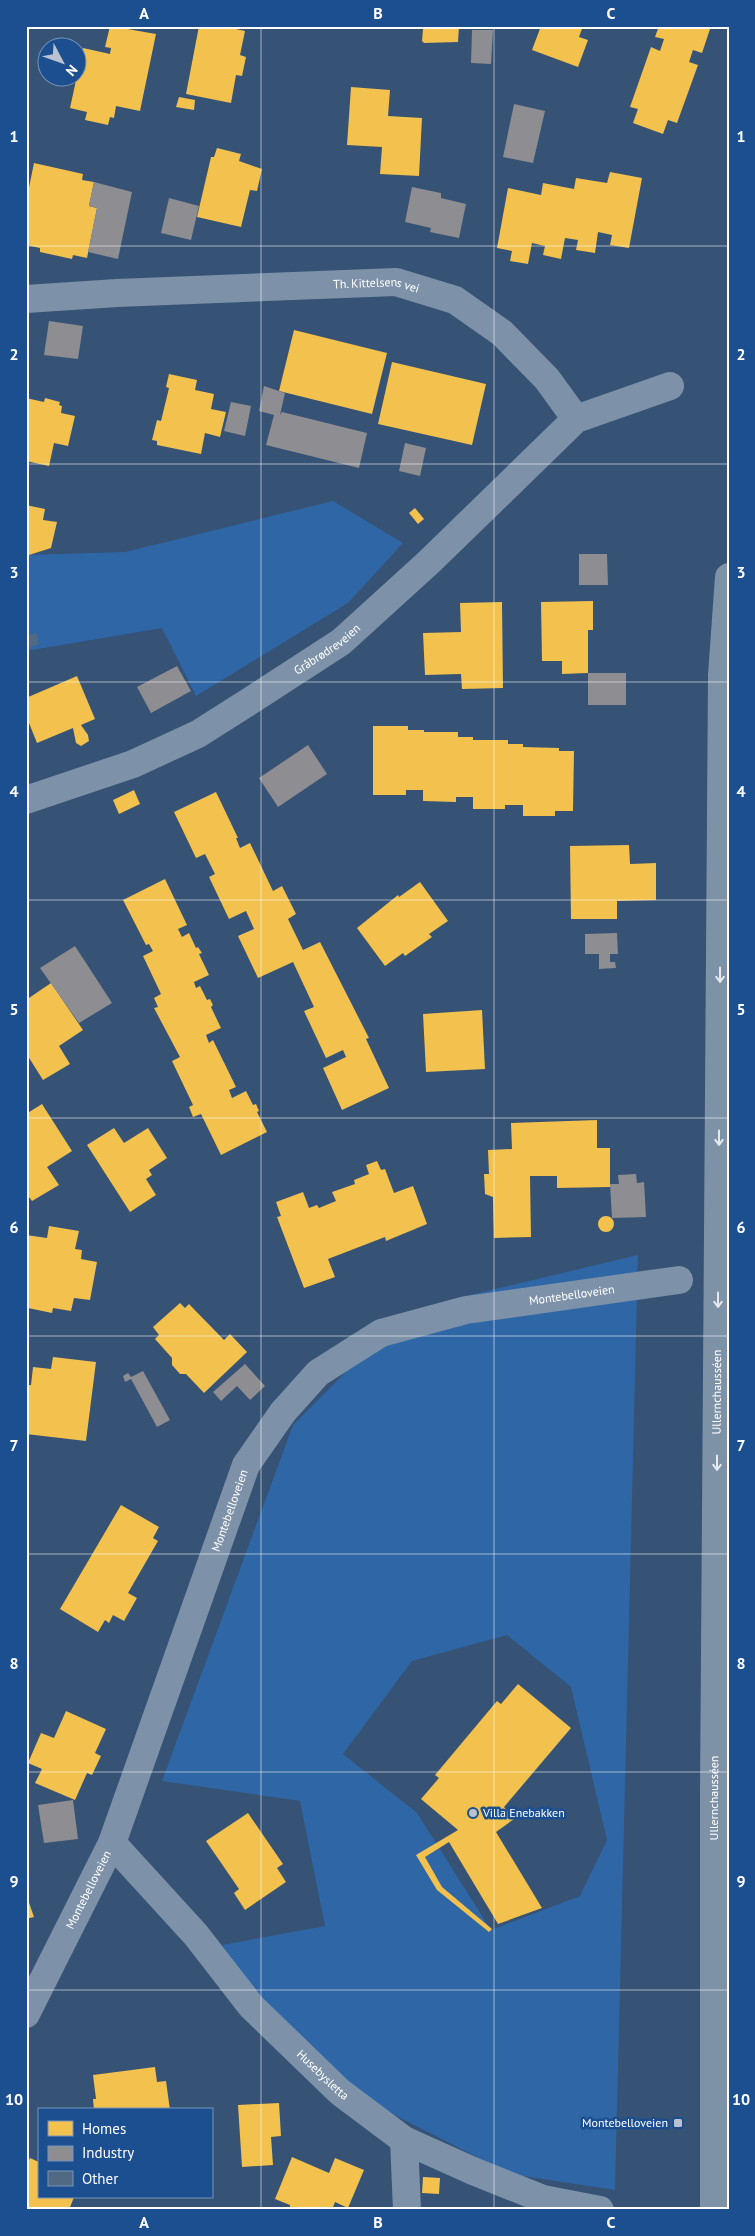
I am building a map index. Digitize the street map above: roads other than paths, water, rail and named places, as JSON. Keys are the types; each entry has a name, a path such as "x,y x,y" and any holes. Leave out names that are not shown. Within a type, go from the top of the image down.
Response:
{"highway":[{"name":"Ullernchausséen","path":"714,2210 714,1783 722,675 729,576"}],"street":[{"name":"Th. Kittelsens vei","path":"26,299 117,293 396,282 454,300 502,333 547,379 576,419"},
{"path":"576,419 670,386"},
{"name":"Gråbrødreveien","path":"26,800 133,764 198,734 341,642 429,562 576,419"},
{"name":"Montebelloveien","path":"26,2014 112,1843 246,1465 283,1412 318,1373 381,1333 466,1310 679,1280"},
{"name":"Husebysletta","path":"112,1843 196,1935 251,2006 286,2042 340,2092 404,2140 473,2171 543,2199 600,2210"},
{"path":"404,2140 407,2210"}],"place":[{"name":"Villa Enebakken","path":"473,1813"},
{"name":"Montebelloveien","path":"678,2123"}]}
